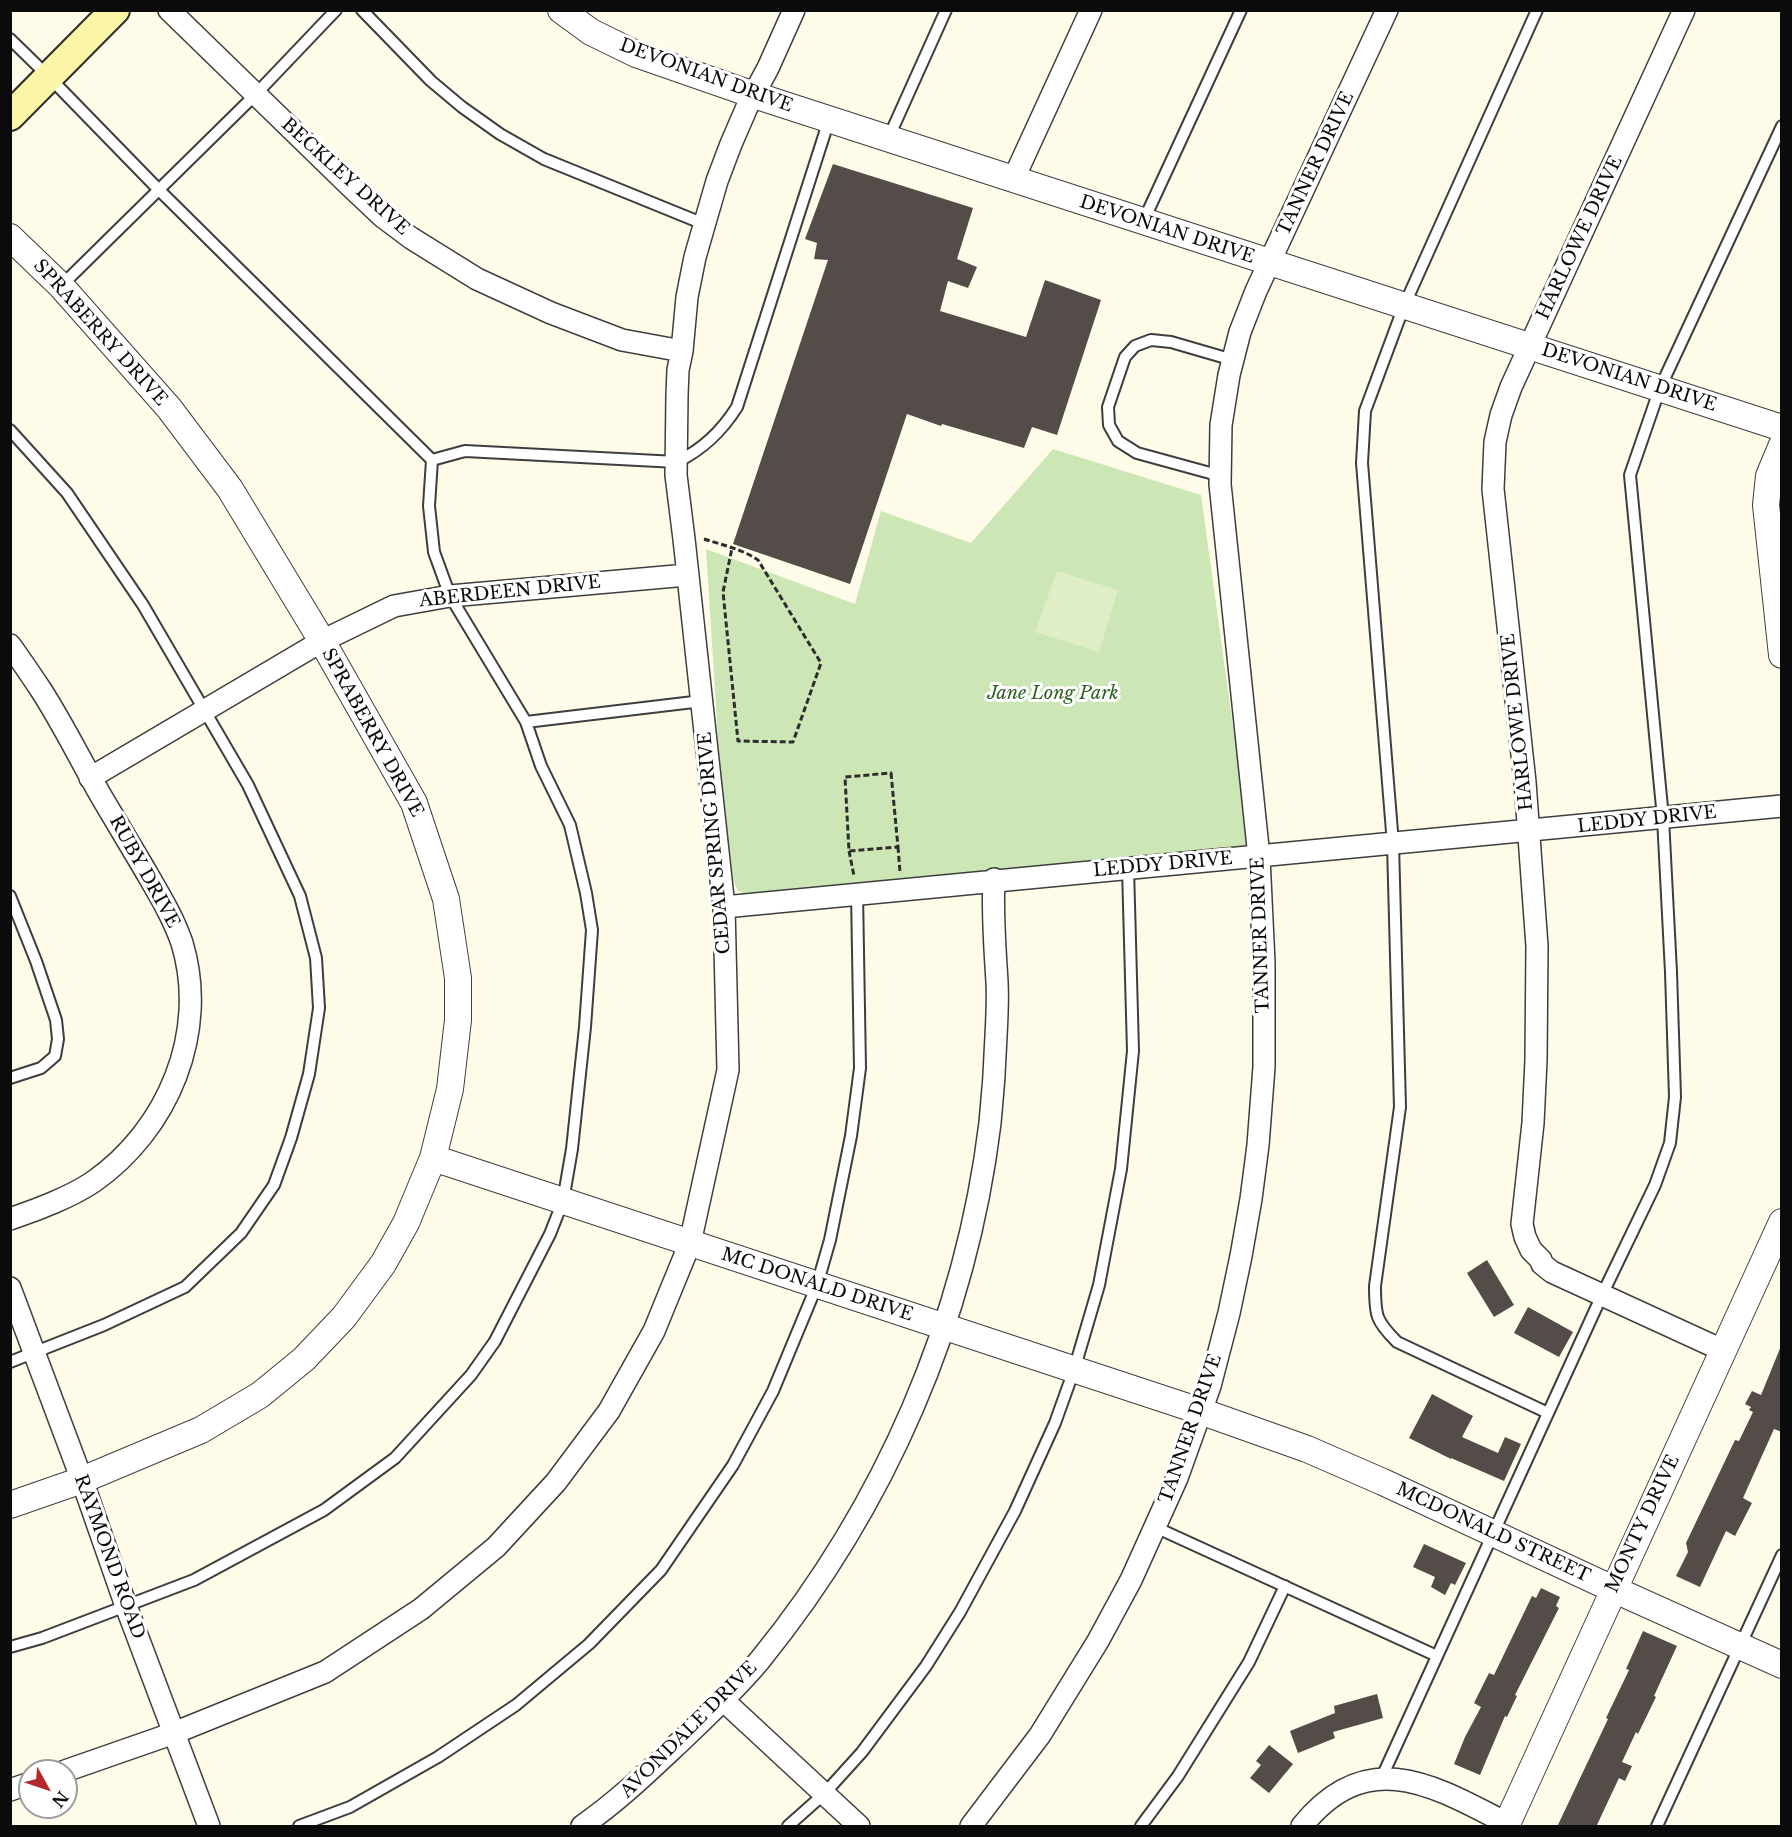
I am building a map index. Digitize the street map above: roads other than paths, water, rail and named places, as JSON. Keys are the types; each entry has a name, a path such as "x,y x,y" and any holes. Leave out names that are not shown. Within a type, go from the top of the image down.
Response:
{"main road":[{"path":"10,116 114,10"}],"street":[{"name":"BECKLEY DRIVE","path":"169,10 383,217 411,238 477,279 550,313 613,337 682,351"},
{"name":"DEVONIAN DRIVE","path":"561,10 591,32 636,54 754,95 1782,428"},
{"name":"CEDAR SPRING DRIVE","path":"78,1766 174,1733 325,1672 421,1610 496,1547 556,1482 609,1411 654,1331 690,1243 728,1070 724,907 676,475 678,370 687,297 695,257 717,181 731,144 794,10"},
{"path":"1013,180 1090,10"},
{"name":"TANNER DRIVE","path":"971,1827 1028,1753 1064,1698 1131,1580 1177,1478 1210,1386 1229,1313 1251,1199 1258,1145 1264,1067 1265,990 1259,857 1222,507 1221,425 1233,360 1245,318 1387,10"},
{"name":"HARLOWE DRIVE","path":"1684,10 1511,387 1495,442 1493,476 1494,506 1529,832 1536,946 1536,1060 1533,1123 1522,1224 1527,1241 1542,1264 1552,1272 1722,1350"},
{"name":"SPRABERRY DRIVE","path":"10,237 60,286 169,408 230,489 322,641 414,803 446,899 458,978 458,1020 450,1089 433,1158 406,1223 383,1264 344,1317 304,1359 260,1395 201,1430 82,1480 10,1504"},
{"path":"1782,445 1769,476 1766,505 1782,655"},
{"name":"ABERDEEN DRIVE","path":"90,778 322,641 394,606 450,596 687,575"},
{"name":"RUBY DRIVE","path":"10,645 41,691 171,915 182,944 189,982 187,1038 173,1086 160,1113 139,1140 93,1182 10,1219"},
{"name":"LEDDY DRIVE","path":"724,907 994,879 1529,832 1782,806"},
{"name":"AVONDALE DRIVE","path":"582,1827 631,1789 723,1700 759,1660 803,1604 852,1528 879,1480 918,1398 944,1327 971,1232 983,1169 989,1125 998,1000 993,910 994,879"},
{"name":"MC DONALD DRIVE","path":"433,1158 1200,1412"},
{"name":"MONTY DRIVE","path":"1507,1825 1782,1222"},
{"name":"RAYMOND ROAD","path":"10,1288 209,1827"},
{"name":"MCDONALD STREET","path":"1200,1412 1315,1453 1782,1665"},
{"path":"723,1700 859,1827"},
{"path":"1302,1827 1321,1805 1332,1797 1366,1781 1381,1779 1410,1780 1456,1796 1507,1825"}],"lane":[{"path":"60,286 255,94 336,10"},
{"path":"362,10 431,81 500,134 544,159 704,224"},
{"path":"888,139 946,10"},
{"path":"1143,222 1241,10"},
{"path":"1537,10 1404,306 1365,411 1362,463 1393,844 1400,1107 1375,1287 1375,1310 1382,1327 1397,1342 1548,1413"},
{"path":"10,39 432,460 429,506 434,552 450,596 526,722 542,766 570,825 592,930 585,1027 573,1138 563,1201 550,1234 495,1341 471,1375 395,1458 324,1510 194,1580 42,1638 10,1647"},
{"path":"432,460 465,451 677,462 693,454 725,427 737,407 829,120"},
{"path":"1381,1779 1655,1185 1670,1143 1675,1097 1663,818 1630,475 1660,388 1782,126"},
{"path":"1221,476 1137,453 1118,441 1109,425 1108,407 1125,357 1135,346 1151,340 1171,342 1233,360"},
{"path":"10,430 67,493 143,605 248,785 300,896 316,958 319,1008 309,1074 291,1138 274,1185 241,1233 185,1287 104,1325 10,1362"},
{"path":"526,722 702,701"},
{"path":"788,1827 824,1794 862,1752 926,1666 960,1612 1015,1511 1055,1423 1074,1370 1099,1285 1121,1169 1132,1051 1128,868"},
{"path":"299,1827 350,1807 438,1757 516,1705 589,1644 661,1570 733,1465 773,1390 817,1285 830,1240 848,1148 860,1068 857,893"},
{"path":"10,896 56,1020 58,1039 55,1056 41,1068 10,1078"},
{"path":"1155,1527 1437,1656"},
{"path":"1657,1827 1782,1555"},
{"path":"1141,1827 1178,1776 1249,1662 1285,1586"}],"park label":[{"name":"Jane Long Park","path":"1053,694"}]}
